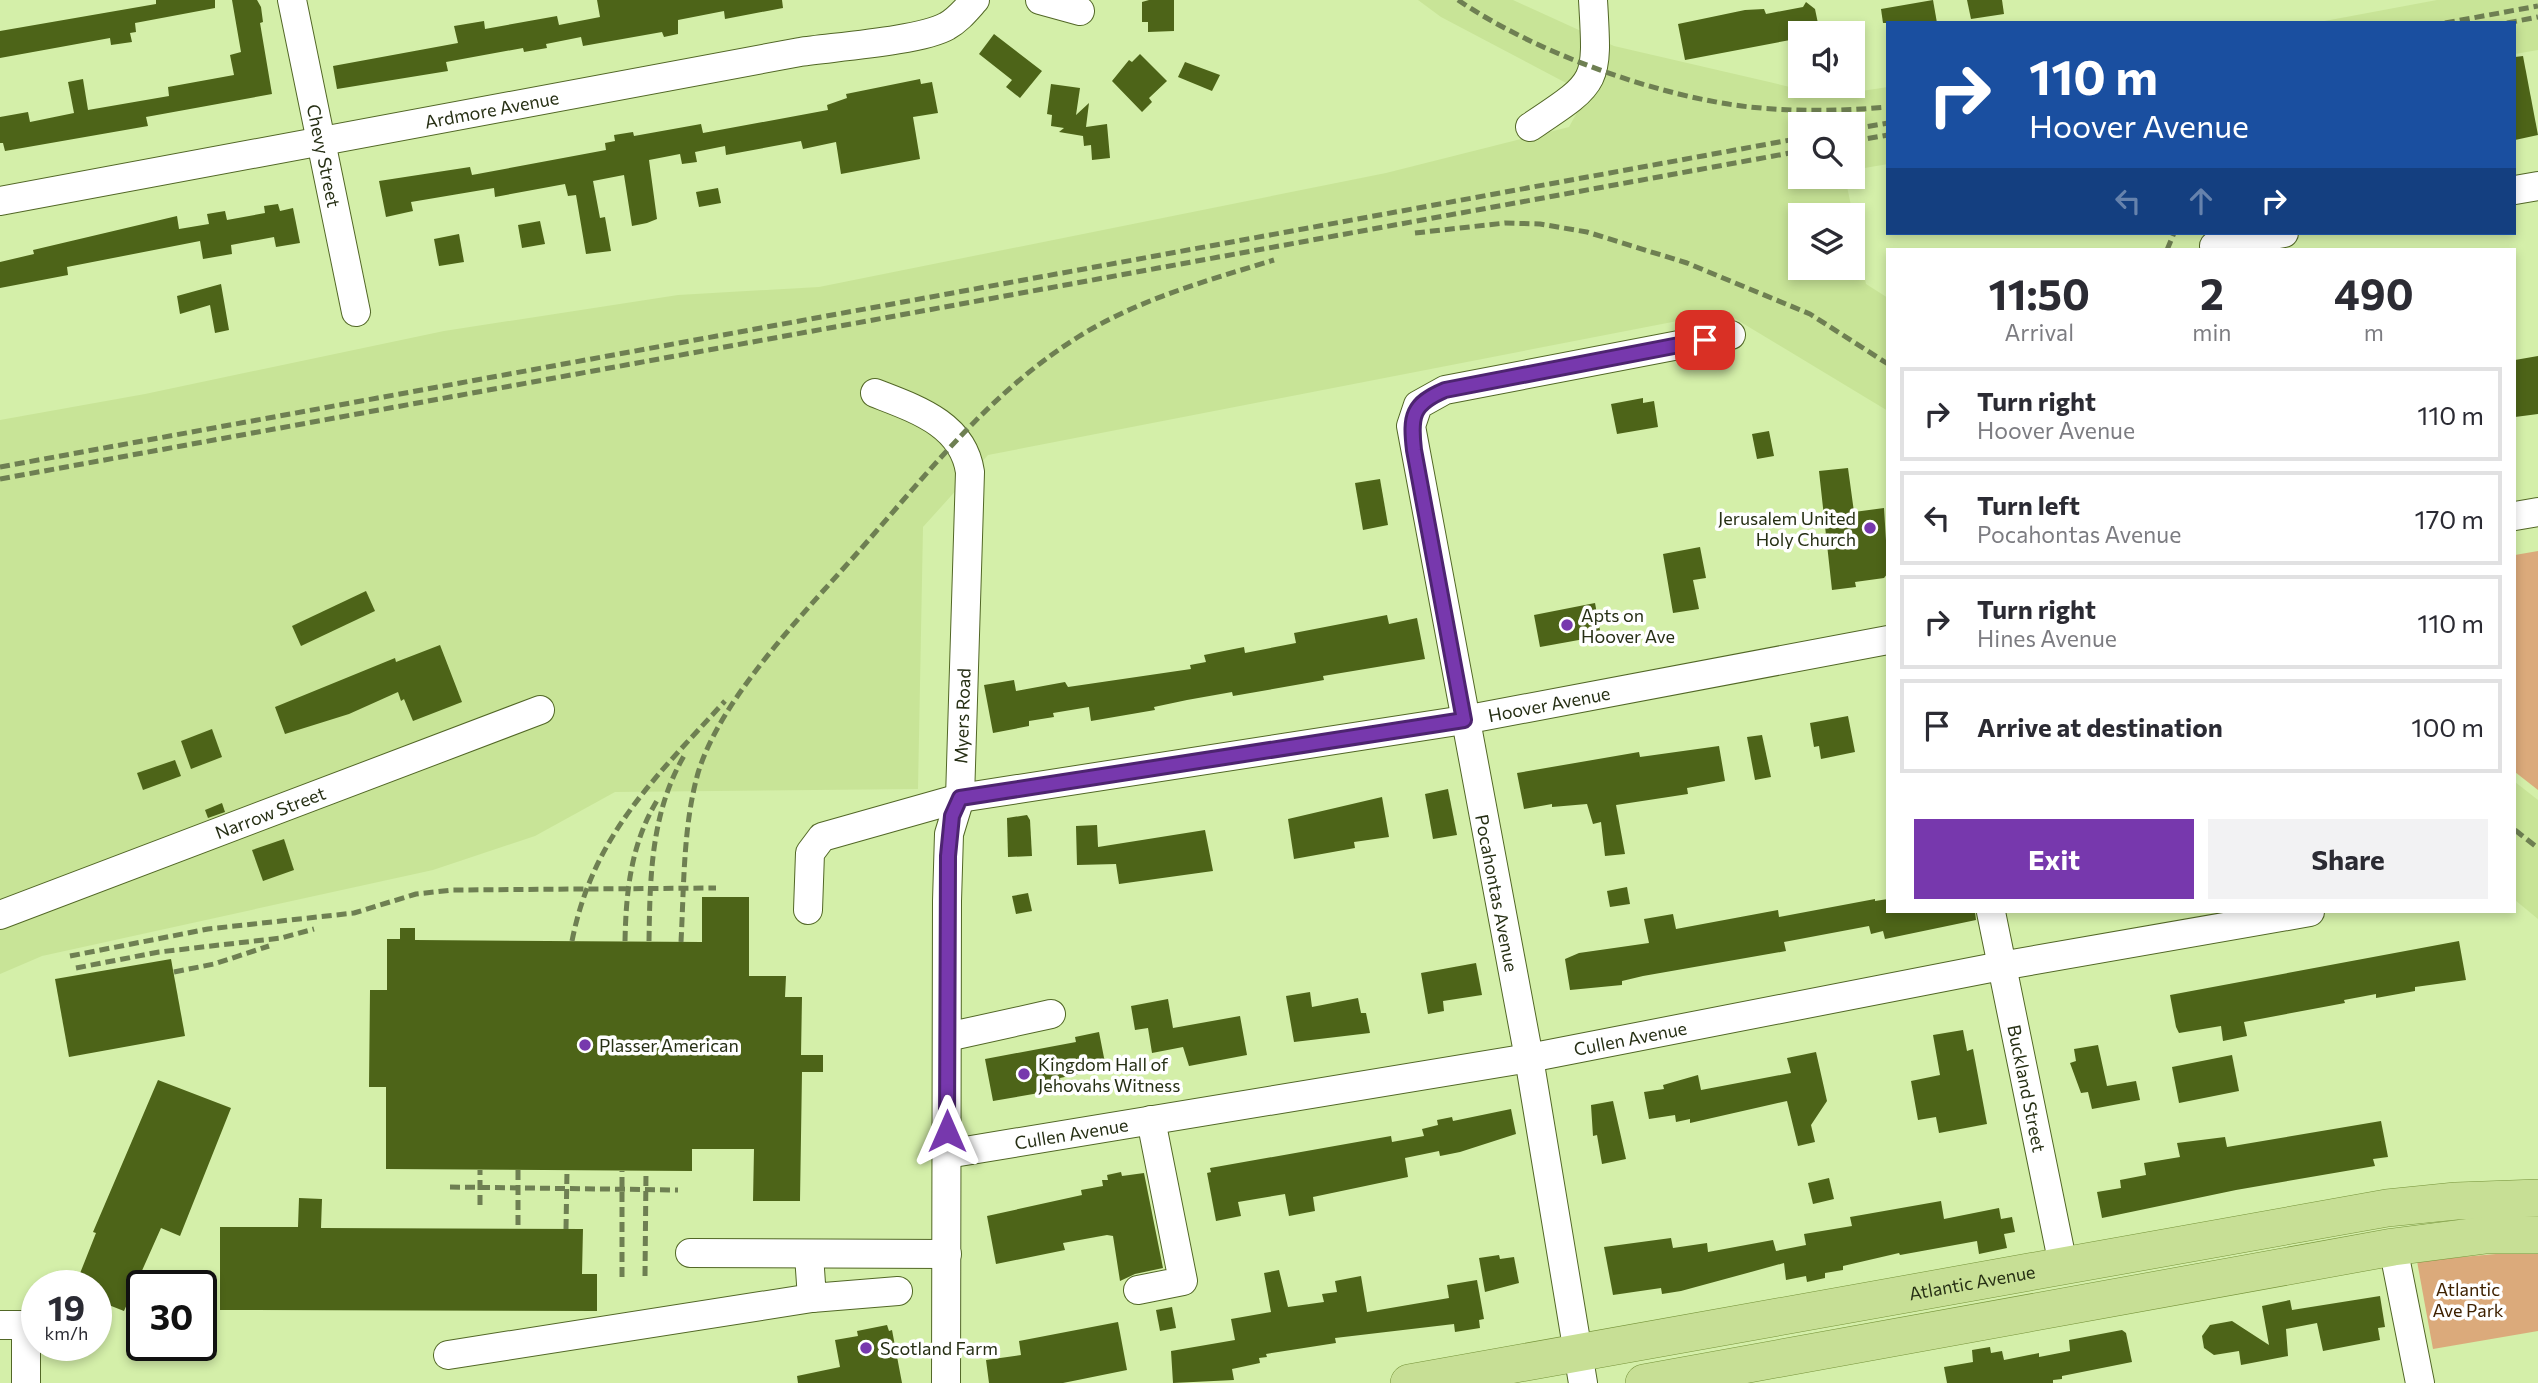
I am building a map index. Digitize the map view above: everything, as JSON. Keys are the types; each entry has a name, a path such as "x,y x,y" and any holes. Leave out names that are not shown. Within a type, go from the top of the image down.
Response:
{"main road":[{"name":"Atlantic Avenue","path":"1409,1383 1581,1368 2063,1265 2387,1208 2456,1201 2538,1198"},
{"path":"1644,1383 2393,1247 2486,1235 2538,1235"}],"street":[{"name":"Chevy Street","path":"292,0 356,312"},
{"name":"Ardmore Avenue","path":"0,201 800,52 921,34 945,27 963,15 975,0"},
{"path":"1040,0 1080,11"},
{"path":"1530,127 1581,93 1595,68 1593,0"},
{"path":"2516,190 2538,186"},
{"path":"2214,246 2273,235"},
{"name":"Pocahontas Avenue","path":"1581,1368 1529,1058 1411,426 1419,405 1428,397 1445,390 1731,335"},
{"name":"Myers Road","path":"875,393 926,415 957,437 967,453 970,472 960,798 949,834 946,1383"},
{"path":"2516,516 2538,512"},
{"name":"Hoover Avenue","path":"808,911 810,853 822,837 960,798 1464,720 1886,640"},
{"name":"Narrow Street","path":"0,915 540,710"},
{"name":"Buckland Street","path":"1992,913 2063,1265"},
{"name":"Cullen Avenue","path":"947,1154 1529,1058 2001,966 2304,913"},
{"path":"947,1037 1051,1014"},
{"path":"1138,1290 1182,1281 1151,1120"},
{"path":"2393,1247 2420,1383"},
{"path":"690,1252 947,1254"},
{"path":"809,1255 812,1298"},
{"path":"448,1355 812,1298 898,1291"},
{"path":"0,1325 26,1325 26,1383"}],"shaded area":[{"path":"1418,0 1513,0 1614,46 1788,86 1788,98 1865,98 1865,91 1886,87 1886,164 1865,168 1865,112 1788,112 1788,189 1848,189 1850,203 1788,203 1788,280 1865,279 1866,284 1886,297 1886,410 1724,312 988,455 923,527 918,789 615,792 535,836 433,870 42,956 0,974 0,420 145,394 444,331 678,295 819,287 1386,173 1569,127 1587,94 1441,17"},
{"path":"2437,0 2538,0 2538,50 2516,54 2516,21 2325,21"},
{"path":"2516,783 2538,800 2538,919 2516,901"}],"green space":[{"path":"2538,551 2538,790 2516,773 2516,555"},
{"name":"Atlantic Ave Park","path":"2507,1253 2538,1254 2538,1331 2433,1349 2417,1261"}],"building":[{"path":"156,0 215,0 215,8 135,23 136,32 130,33 132,42 111,45 110,38 0,58 0,31 156,4"},
{"path":"232,0 257,0 261,7 263,22 260,23 272,94 146,117 148,126 5,151 3,143 0,143 0,117 28,112 30,122 74,113 68,82 83,79 88,110 169,96 168,87 234,75 230,55 241,52"},
{"path":"597,0 782,0 783,8 725,19 724,11 678,20 678,34 664,37 662,32 583,46 581,37 546,44 547,48 524,52 523,48 446,62 448,71 337,89 333,66 458,43 454,26 484,21 485,29 557,16 559,25 600,17"},
{"path":"1174,0 1174,31 1148,32 1148,22 1142,22 1142,2"},
{"path":"1933,0 1937,21 1883,23 1881,9"},
{"path":"1967,0 2002,0 2004,14 1971,19"},
{"path":"1806,2 1815,9 1818,21 1788,21 1788,40 1685,60 1678,24 1745,10 1764,9 1766,14 1803,7"},
{"path":"994,34 1042,71 1020,98 1006,87 1012,80 979,54"},
{"path":"1140,54 1167,81 1149,98 1152,102 1142,112 1112,81 1129,60 1132,62"},
{"path":"2523,56 2538,135 2516,140 2516,57"},
{"path":"1185,62 1220,75 1212,91 1178,77"},
{"path":"920,79 921,84 932,82 938,113 913,117 920,159 841,174 836,142 803,149 801,141 726,155 725,146 695,152 697,162 682,164 680,154 649,160 657,219 632,226 624,175 593,181 600,218 605,217 611,251 586,254 576,195 568,196 565,184 495,197 494,188 411,202 413,211 386,217 379,181 470,167 472,175 606,150 605,143 615,141 614,135 633,132 634,136 701,124 703,133 828,110 827,105 847,98 846,94"},
{"path":"1051,84 1080,88 1076,115 1089,103 1086,127 1107,124 1110,158 1092,160 1091,145 1084,146 1083,136 1059,132 1064,128 1051,126 1052,115 1047,114"},
{"path":"718,188 721,203 699,207 696,192"},
{"path":"278,204 280,211 293,208 300,243 276,247 274,237 231,245 232,254 203,259 200,241 67,267 68,275 0,288 0,262 34,254 33,250 177,216 179,229 209,224 207,214 225,211 227,220 265,213 264,206"},
{"path":"540,221 545,244 522,248 518,225"},
{"path":"459,234 464,262 439,266 434,239"},
{"path":"221,284 229,330 215,333 210,305 180,314 177,296"},
{"path":"2538,356 2538,414 2516,417 2516,360"},
{"path":"1643,398 1643,403 1654,401 1658,427 1617,434 1611,404"},
{"path":"1769,431 1774,456 1757,459 1752,434"},
{"name":"Jerusalem United Holy Church","path":"1848,468 1854,512 1884,508 1884,578 1855,582 1856,587 1832,590 1819,471"},
{"path":"1380,479 1388,525 1363,530 1355,483"},
{"path":"1700,547 1706,578 1693,580 1699,609 1673,613 1663,554"},
{"path":"366,591 375,611 301,646 292,626"},
{"name":"Apts on Hoover Ave","path":"1595,603 1601,636 1540,647 1534,615"},
{"path":"1387,615 1389,624 1417,618 1425,659 1323,676 1324,680 1233,696 1232,692 1187,700 1154,707 1155,710 1091,721 1089,707 1053,713 1054,717 1029,721 1029,726 993,733 984,685 1014,680 1016,691 1065,682 1068,687 1191,669 1190,665 1206,662 1204,655 1244,647 1245,653 1296,643 1294,633"},
{"path":"440,645 462,702 413,721 404,699 401,701 398,692 349,714 285,734 275,707 395,658 396,662"},
{"path":"1848,716 1855,752 1821,759 1819,746 1814,747 1810,723"},
{"path":"212,729 222,757 191,769 181,741"},
{"path":"1762,735 1771,777 1755,780 1747,737"},
{"path":"1719,746 1725,781 1687,788 1688,794 1616,805 1625,854 1605,856 1601,822 1593,824 1587,804 1552,807 1552,804 1524,809 1517,773 1639,752 1640,757"},
{"path":"175,760 181,776 143,790 137,773"},
{"path":"1448,789 1457,835 1433,839 1425,794"},
{"path":"1382,797 1389,837 1354,842 1355,848 1294,859 1288,819"},
{"path":"222,803 225,812 208,818 205,810"},
{"path":"1027,815 1030,820 1032,856 1008,857 1007,818"},
{"path":"1097,825 1098,847 1205,830 1213,871 1119,884 1116,864 1077,865 1076,826"},
{"path":"284,839 294,870 263,881 252,850"},
{"path":"1627,887 1630,904 1610,907 1607,891"},
{"path":"1028,893 1032,911 1016,914 1012,896"},
{"name":"Plasser American","path":"702,897 749,897 749,976 786,976 785,997 802,997 801,1055 823,1055 823,1072 802,1072 800,1201 753,1201 754,1149 692,1149 692,1171 386,1169 386,1087 369,1087 370,990 387,990 387,939 400,939 400,928 415,928 415,940 702,942"},
{"path":"1875,899 1886,899 1886,913 1975,913 1976,920 1885,939 1883,931 1871,934 1869,926 1784,942 1786,951 1643,976 1622,981 1622,985 1570,990 1565,959 1579,953 1649,943 1644,919 1673,914 1676,929 1778,910 1779,917"},
{"path":"2459,941 2466,980 2415,987 2415,991 2376,998 2376,994 2344,1000 2345,1003 2244,1022 2247,1036 2223,1041 2221,1026 2179,1033 2176,1027 2170,995"},
{"path":"171,959 185,1036 69,1057 55,979"},
{"path":"1476,963 1482,995 1443,1001 1444,1011 1428,1014 1421,973"},
{"path":"1310,992 1312,1007 1358,998 1361,1013 1366,1013 1370,1033 1294,1042 1286,996"},
{"path":"1168,999 1173,1028 1240,1016 1247,1055 1189,1066 1183,1047 1152,1053 1148,1028 1135,1030 1131,1006"},
{"path":"1963,1030 1967,1051 1973,1049 1987,1124 1939,1133 1936,1117 1918,1120 1911,1081 1940,1075 1933,1035"},
{"name":"Kingdom Hall of Jehovahs Witness","path":"1099,1032 1106,1068 1060,1078 1062,1089 993,1101 985,1059 1076,1042 1075,1037"},
{"path":"2098,1045 2107,1086 2136,1081 2140,1100 2092,1109 2088,1092 2081,1093 2070,1063 2076,1061 2074,1049"},
{"path":"1816,1052 1827,1101 1811,1125 1815,1142 1798,1146 1787,1101 1690,1123 1690,1119 1676,1122 1675,1115 1649,1119 1644,1092 1664,1089 1663,1085 1698,1075 1701,1090 1791,1073 1787,1058"},
{"path":"2232,1055 2239,1091 2179,1103 2172,1067"},
{"path":"158,1080 231,1108 180,1236 161,1228 142,1270 126,1270 124,1311 112,1306 112,1270 81,1270 96,1233 93,1232"},
{"path":"1613,1101 1626,1159 1602,1164 1597,1135 1593,1136 1591,1105"},
{"path":"1511,1109 1516,1134 1460,1152 1440,1156 1439,1151 1405,1158 1408,1177 1313,1197 1315,1211 1289,1216 1285,1194 1238,1202 1241,1216 1216,1221 1207,1173 1211,1172 1210,1168 1391,1136 1392,1142 1424,1136 1422,1129 1438,1125 1437,1120 1452,1117 1453,1121"},
{"path":"2381,1121 2388,1157 2373,1159 2375,1166 2236,1190 2102,1218 2097,1192 2121,1188 2120,1180 2146,1175 2144,1163 2180,1157 2177,1143 2225,1137 2227,1147"},
{"path":"1121,1172 1122,1176 1144,1173 1163,1268 1135,1274 1120,1281 1113,1236 1107,1235 1063,1243 1065,1250 996,1264 987,1216 1082,1195 1081,1190 1103,1186 1102,1180 1108,1180 1107,1175"},
{"path":"1829,1178 1834,1199 1813,1204 1808,1183"},
{"path":"299,1198 322,1199 321,1228 583,1229 582,1274 597,1274 597,1311 220,1310 220,1227 298,1227"},
{"path":"1941,1201 1944,1219 1999,1208 2001,1219 2012,1217 2015,1232 2004,1234 2007,1248 1979,1254 1977,1241 1900,1255 1899,1253 1843,1266 1843,1270 1825,1273 1825,1278 1807,1282 1806,1276 1786,1280 1784,1263 1681,1291 1662,1294 1661,1288 1613,1295 1604,1247 1671,1238 1673,1248 1707,1243 1708,1252 1773,1240 1776,1251 1806,1245 1804,1234 1852,1226 1850,1217"},
{"path":"1499,1255 1500,1259 1514,1257 1519,1283 1485,1292 1479,1258"},
{"path":"1279,1270 1288,1307 1324,1302 1322,1294 1337,1292 1335,1281 1361,1276 1367,1312 1449,1298 1447,1285 1477,1280 1484,1319 1479,1320 1480,1328 1455,1332 1454,1324 1335,1338 1336,1343 1266,1354 1267,1357 1259,1358 1260,1363 1232,1369 1234,1380 1173,1383 1171,1351 1235,1340 1231,1319 1271,1312 1264,1273"},
{"path":"2380,1296 2385,1327 2378,1328 2380,1340 2323,1351 2317,1323 2286,1329 2288,1356 2241,1365 2239,1351 2214,1355 2204,1348 2202,1336 2210,1325 2232,1321 2269,1345 2262,1306 2290,1300 2292,1310"},
{"path":"1172,1307 1176,1328 1160,1331 1156,1310"},
{"path":"1118,1322 1127,1370 1063,1383 989,1383 986,1360 1021,1355 1019,1341"},
{"name":"Scotland Farm","path":"887,1325 889,1331 892,1330 902,1383 798,1383 797,1376 840,1367 835,1340 858,1336 857,1331"},
{"path":"2122,1330 2126,1333 2132,1362 2062,1376 2062,1379 2053,1380 2053,1383 1947,1383 1944,1367 1973,1362 1972,1350 1990,1347 1991,1353 2002,1351 2004,1360 2039,1353 2039,1357 2070,1351 2069,1340"}],"railway":[{"path":"1458,0 1489,19 1560,54 1598,69 1676,93 1714,102 1768,109 1886,107"},
{"path":"2456,21 2538,6"},
{"path":"2516,21 2538,17"},
{"path":"1865,127 1886,123"},
{"path":"1865,139 1886,135"},
{"path":"0,467 1788,140"},
{"path":"0,479 1788,153"},
{"path":"1415,233 1505,223 1540,224 1587,232 1687,263 1810,314 1886,363"},
{"path":"2168,248 2173,235"},
{"path":"681,942 689,814 698,773 709,744 725,715 745,685 791,628 961,436 1016,383 1046,359 1101,324 1149,301 1274,260"},
{"path":"572,941 582,903 611,839 651,783 725,701"},
{"path":"649,941 650,892 659,821 665,798 685,754"},
{"path":"625,941 627,904 636,850 658,799"},
{"path":"2516,831 2538,848"},
{"path":"70,956 208,929 354,913 416,894 453,890 716,888"},
{"path":"76,968 159,952 281,938 314,929"},
{"path":"174,972 214,964 269,946"},
{"path":"480,1170 480,1205"},
{"path":"518,1170 518,1229"},
{"path":"566,1229 567,1170"},
{"path":"622,1171 622,1277"},
{"path":"645,1276 646,1171"},
{"path":"450,1187 678,1190"}],"place":[{"name":"Jerusalem United Holy Church","path":"1870,528"},
{"name":"Apts on Hoover Ave","path":"1567,625"},
{"name":"Plasser American","path":"585,1045"},
{"name":"Kingdom Hall of Jehovahs Witness","path":"1024,1074"},
{"name":"Scotland Farm","path":"866,1348"}],"route":[{"path":"947,1131 948,856 952,816 960,798 1464,720 1414,450 1411,426 1419,405 1428,397 1445,390 1705,340"}]}
